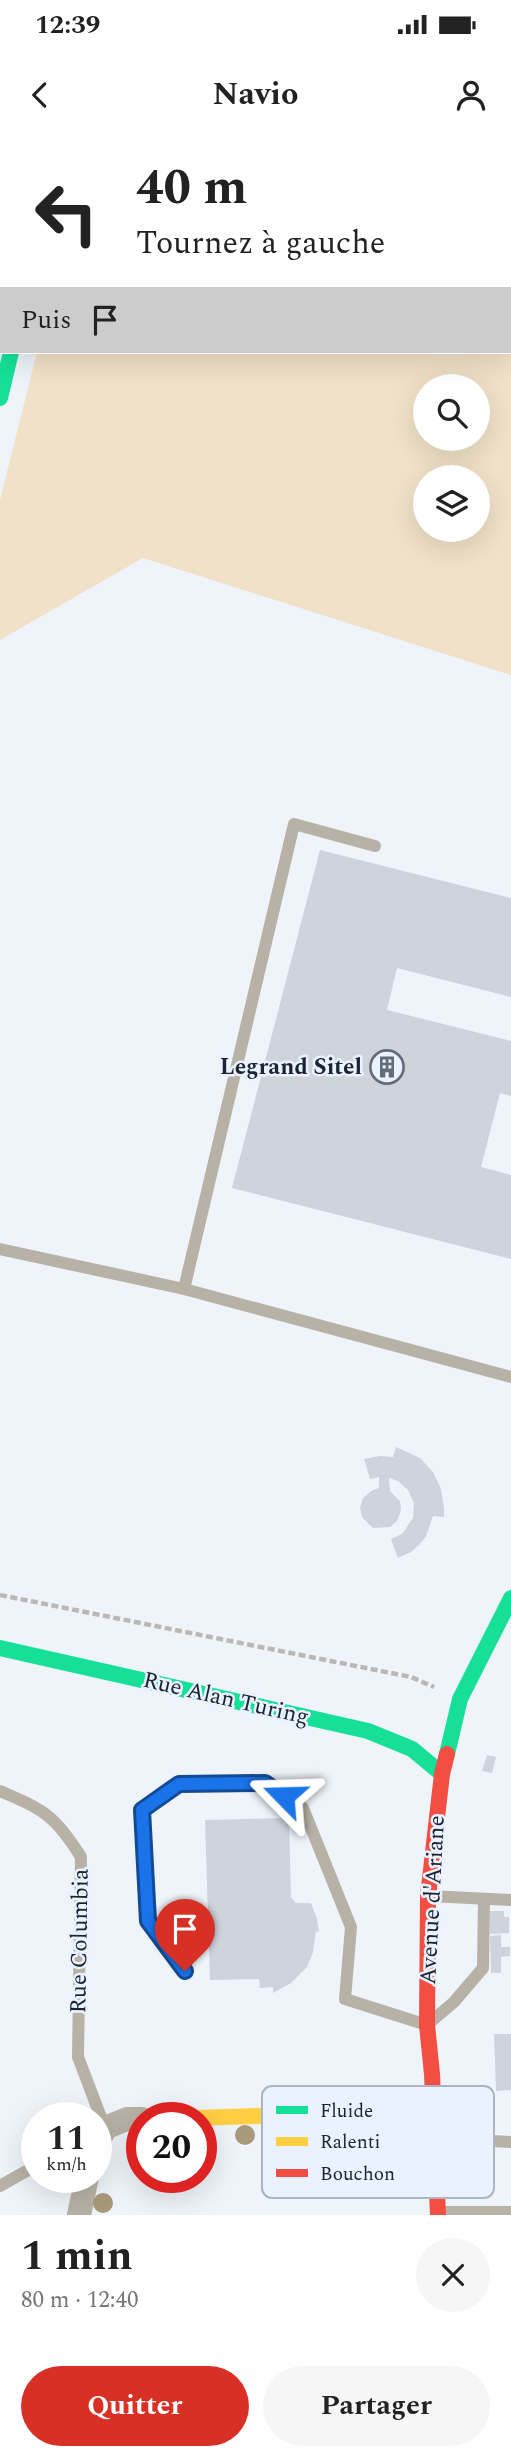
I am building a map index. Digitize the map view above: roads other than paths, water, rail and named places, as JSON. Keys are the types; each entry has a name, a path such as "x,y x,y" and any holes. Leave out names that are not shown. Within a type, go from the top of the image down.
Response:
{"street":[{"path":"0,398 11,354"},
{"name":"Avenue d'Ariane","path":"431,2086 427,2025 428,1896 442,1774 460,1699 511,1598"},
{"name":"Rue Alan Turing","path":"0,1648 368,1731 412,1749 442,1774"},
{"path":"217,2117 262,2116"},
{"path":"79,2215 84,2193"}],"lane":[{"path":"184,1289 294,824 375,846"},
{"path":"0,1249 184,1289 511,1377"},
{"path":"185,1971 148,1921 142,1810 179,1784 265,1783 303,1808 351,1927 345,1998 427,2025 454,2002 483,1968 484,1900"},
{"name":"Rue Columbia","path":"0,1791 40,1808 64,1829 81,1857 78,2057 91,2102"},
{"path":"428,1896 511,1900"},
{"path":"0,2186 21,2174"},
{"path":"438,2214 511,2212"}],"place":[{"name":"Legrand Sitel","path":"387,1067"}]}
